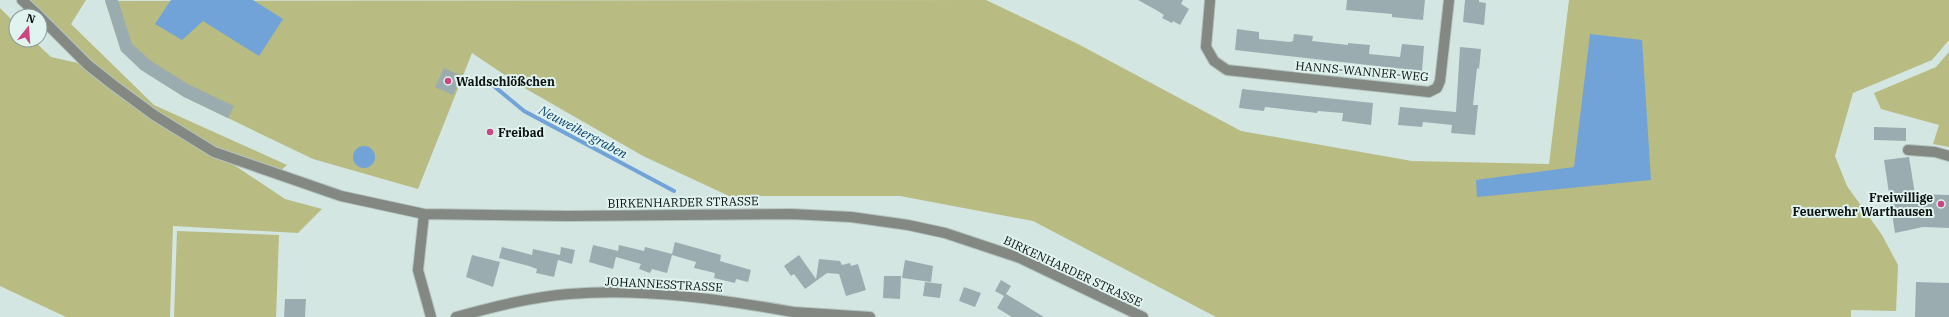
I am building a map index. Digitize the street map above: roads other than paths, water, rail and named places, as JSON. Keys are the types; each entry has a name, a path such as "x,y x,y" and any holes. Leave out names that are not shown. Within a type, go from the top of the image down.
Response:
{"street":[{"name":"BIRKENHARDER STRASSE","path":"22,0 30,8"},
{"name":"HANNS-WANNER-WEG","path":"1210,0 1206,47 1214,61 1227,70 1429,92 1437,88 1440,81 1449,0"},
{"name":"BIRKENHARDER STRASSE","path":"48,26 88,65 112,84 154,115 214,152 341,196 424,214 560,216 791,214 851,217 908,225 945,233 1020,258 1143,317"},
{"path":"1908,150 1935,152 1949,156"},
{"path":"424,214 418,270 431,317"},
{"name":"JOHANNESSTRASSE","path":"456,317 511,302 562,295 631,293 720,299 796,314 870,317"}],"water":[{"path":"171,0 253,0 283,19 259,56 203,21 182,40 155,24"},
{"path":"1590,34 1642,40 1651,180 1477,197 1476,180 1574,167"},
{"path":"364,146 372,149 375,157 372,165 364,168 356,165 353,157 356,149"}],"waterway":[{"name":"Neuweihergraben","path":"489,82 524,111 674,191"}],"place":[{"name":"Waldschlößchen","path":"448,81"},
{"name":"Freibad","path":"490,132"},
{"name":"Freiwillige Feuerwehr Warthausen","path":"1941,204"}]}
